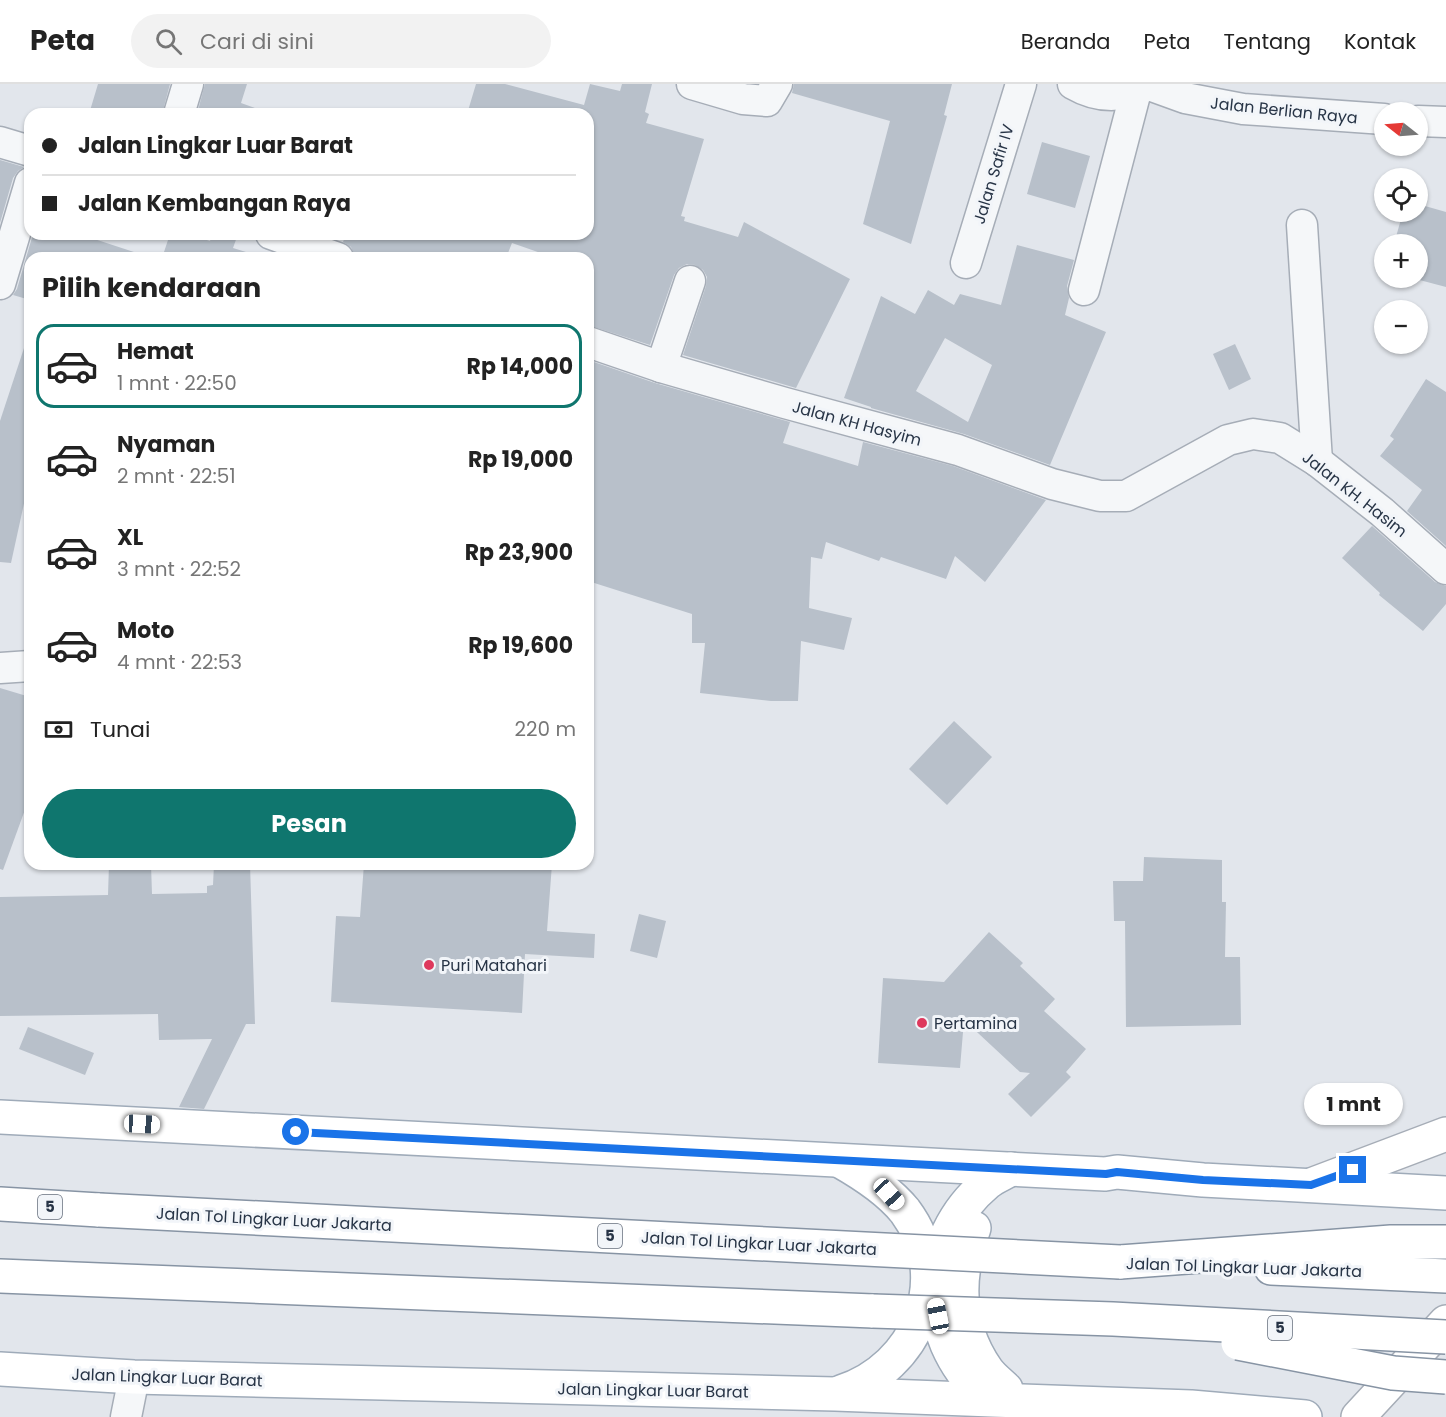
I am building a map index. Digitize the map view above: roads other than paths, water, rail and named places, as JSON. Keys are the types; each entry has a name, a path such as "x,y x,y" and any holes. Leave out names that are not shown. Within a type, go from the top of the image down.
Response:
{"main road":[{"path":"0,1117 840,1161 1106,1174 1117,1172 1203,1180 1446,1193"},
{"path":"1311,1185 1446,1134"},
{"path":"835,1394 857,1387 877,1376 894,1361 909,1342 919,1322 925,1299 927,1276 924,1253 916,1231 904,1211 889,1194 863,1174 840,1161"},
{"path":"937,1398 982,1395 972,1386 955,1363 941,1333 935,1299 938,1266 945,1241 968,1202 990,1181 1026,1169"},
{"path":"1019,1401 988,1371 974,1348 961,1304 963,1267 973,1230 987,1204 1011,1187 1026,1169"},
{"name":"Jalan Tol Lingkar Luar Jakarta","path":"0,1204 1120,1262 1446,1276"},
{"path":"1120,1262 1391,1242 1446,1242"},
{"name":"5","path":"0,1276 1113,1319 1446,1337"},
{"path":"1113,1319 1393,1373 1446,1377"},
{"path":"1358,1417 1446,1322"},
{"name":"Jalan Lingkar Luar Barat","path":"0,1369 134,1377 835,1394 1019,1401 1305,1417"}],"street":[{"path":"181,108 188,84"},
{"path":"692,84 743,99 767,101 777,84"},
{"name":"Jalan Safir IV","path":"966,263 1021,84"},
{"path":"1073,84 1100,95 1119,96 1145,87"},
{"path":"1084,290 1145,87"},
{"name":"Jalan Berlian Raya","path":"1145,87 1185,98 1243,109 1374,118"},
{"path":"1428,121 1446,122"},
{"path":"0,142 24,149"},
{"path":"0,284 24,203"},
{"path":"1302,225 1317,461"},
{"path":"288,240 321,252"},
{"path":"661,367 690,281"},
{"name":"Jalan KH Hasyim","path":"594,344 661,367 958,450 1077,492 1100,496 1126,496"},
{"name":"Jalan KH. Hasim","path":"1126,496 1228,440 1253,434 1280,438 1317,461 1382,512 1446,569"},
{"path":"0,668 24,666"},
{"path":"126,1417 134,1377"}],"place":[{"name":"Puri Matahari","path":"429,965"},
{"name":"Pertamina","path":"922,1023"}]}
